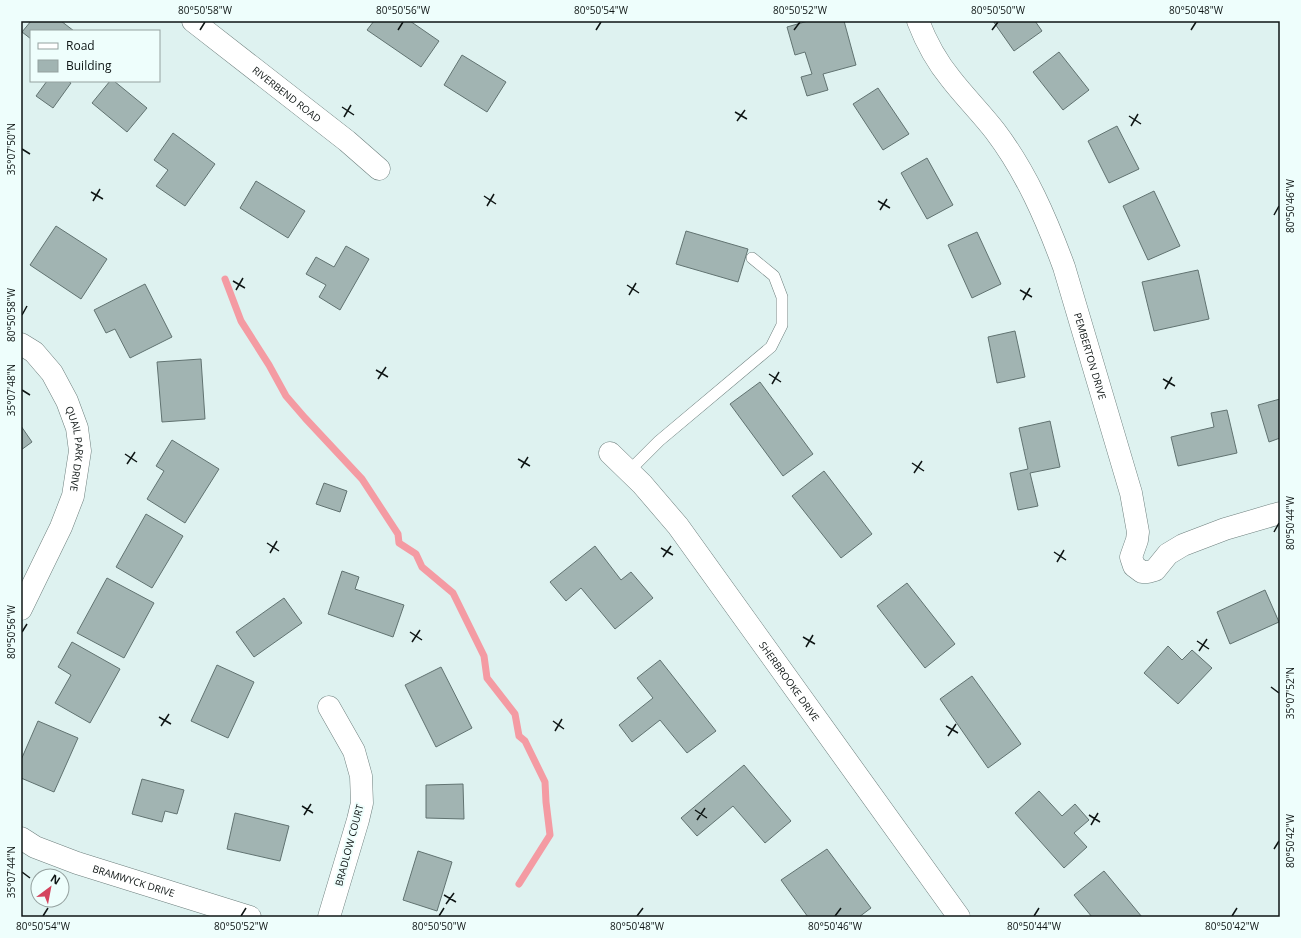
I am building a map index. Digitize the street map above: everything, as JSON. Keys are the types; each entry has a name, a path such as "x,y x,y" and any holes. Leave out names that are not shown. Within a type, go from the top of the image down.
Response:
{"street":[{"name":"RIVERBEND ROAD","path":"193,21 347,141 379,169"},
{"name":"PEMBERTON DRIVE","path":"918,21 934,55 950,78 994,130 1015,159 1036,198 1052,235 1064,266 1131,494 1138,532 1131,557 1134,566 1142,572 1155,570 1168,554 1183,545 1225,529 1280,513"},
{"name":"QUAIL PARK DRIVE","path":"21,344 34,352 52,373 67,401 77,428 80,451 73,496 61,527 21,609"},
{"name":"SHERBROOKE DRIVE","path":"610,453 629,471 678,526 959,917"},
{"name":"BRADLOW COURT","path":"329,707 354,751 361,776 362,803 329,917"},
{"name":"BRAMWYCK DRIVE","path":"21,838 35,847 77,863 250,917"}],"lane":[{"path":"629,471 659,441 772,347 782,325 782,297 774,276 752,258"}],"building":[{"path":"31,21 61,21 73,30 30,30 30,38 22,32"},
{"path":"374,21 410,21 439,41 421,67 367,30"},
{"path":"808,21 844,21 856,65 823,74 828,90 807,96 801,77 812,74 805,52 795,55 787,27"},
{"path":"993,21 1035,21 1042,31 1014,51"},
{"path":"1059,52 1089,90 1063,110 1033,72"},
{"path":"462,55 506,82 487,112 444,85"},
{"path":"46,82 71,83 53,108 36,96"},
{"path":"109,82 115,82 147,108 127,132 92,103"},
{"path":"878,88 909,134 883,150 853,104"},
{"path":"1117,126 1139,169 1109,183 1088,141"},
{"path":"173,133 215,164 185,206 156,186 168,170 154,160"},
{"path":"927,158 953,205 927,219 901,173"},
{"path":"256,181 305,211 288,238 240,208"},
{"path":"1154,191 1180,246 1148,260 1123,206"},
{"path":"56,226 107,259 81,299 30,265"},
{"path":"686,231 748,249 738,282 676,264"},
{"path":"977,232 1001,284 972,298 948,245"},
{"path":"346,246 369,259 340,310 319,297 326,285 306,274 316,257 334,267"},
{"path":"1198,270 1209,319 1154,331 1142,282"},
{"path":"145,284 172,337 130,358 115,329 106,333 94,310"},
{"path":"1015,331 1025,377 997,383 988,337"},
{"path":"201,359 205,419 162,422 157,362"},
{"path":"760,382 813,454 783,476 730,404"},
{"path":"1280,399 1280,438 1269,442 1258,405"},
{"path":"1227,410 1237,453 1178,466 1171,437 1214,427 1211,413"},
{"path":"1050,421 1060,467 1030,473 1038,506 1018,510 1010,473 1028,469 1019,428"},
{"path":"21,426 32,442 21,450"},
{"path":"172,440 219,469 185,523 147,499 164,471 156,466"},
{"path":"824,471 872,534 841,558 792,496"},
{"path":"324,483 347,491 340,512 316,504"},
{"path":"146,514 183,536 152,588 116,567"},
{"path":"595,546 621,580 631,572 653,598 615,629 581,588 566,601 550,582"},
{"path":"342,571 359,577 355,589 404,605 393,637 328,614"},
{"path":"107,578 154,603 124,658 77,633"},
{"path":"907,583 955,644 925,668 877,606"},
{"path":"1265,590 1279,622 1230,644 1217,612"},
{"path":"284,598 302,623 254,657 236,632"},
{"path":"72,642 120,669 90,723 55,703 71,675 58,667"},
{"path":"1168,646 1182,660 1192,650 1212,668 1178,704 1144,673"},
{"path":"660,660 716,731 687,753 660,720 632,742 619,725 653,698 637,678"},
{"path":"217,665 254,682 228,738 191,721"},
{"path":"441,667 472,728 436,747 405,685"},
{"path":"972,676 1021,744 988,768 940,699"},
{"path":"38,721 78,738 54,792 21,778 21,760"},
{"path":"744,765 791,821 765,843 733,806 697,836 681,818"},
{"path":"142,779 184,790 177,814 165,811 162,822 132,814"},
{"path":"463,784 464,819 426,818 426,785"},
{"path":"1039,791 1062,816 1075,804 1089,820 1074,833 1087,847 1064,868 1015,813"},
{"path":"235,813 289,826 280,861 227,849"},
{"path":"827,849 871,908 859,917 808,917 781,880"},
{"path":"418,851 452,862 437,911 403,900"},
{"path":"1104,871 1142,917 1092,917 1074,895"}],"waterway":[{"path":"225,279 241,321 269,365 286,396 362,479 398,534 399,543 416,554 422,567 453,593 484,656 487,678 515,714 519,736 525,741 545,782 550,835 519,884"}]}
